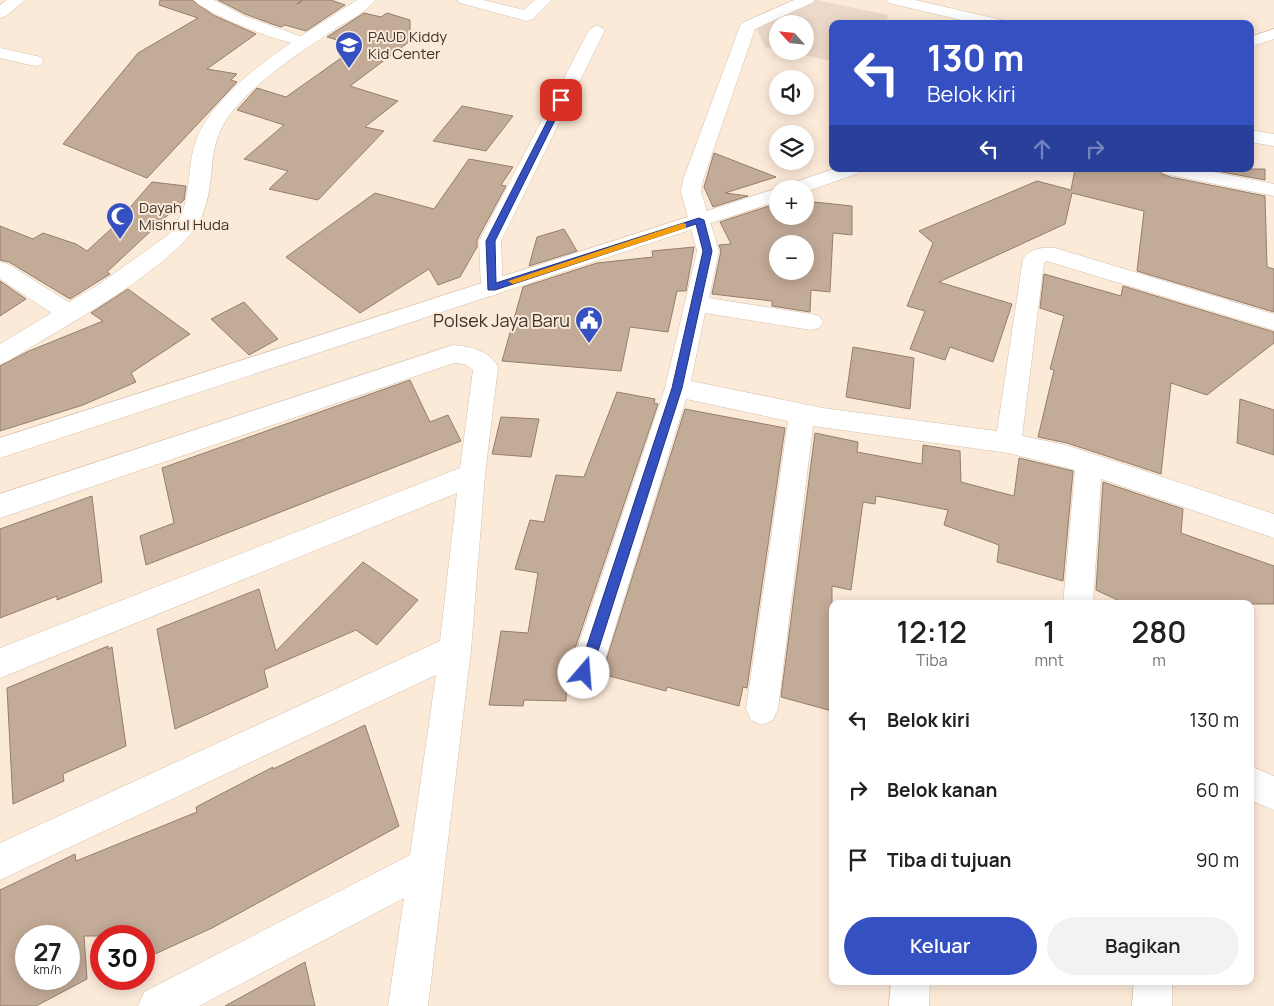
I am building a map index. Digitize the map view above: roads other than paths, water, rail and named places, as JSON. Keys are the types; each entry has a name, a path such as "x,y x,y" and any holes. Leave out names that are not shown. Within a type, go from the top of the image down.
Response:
{"street":[{"path":"0,13 16,0"},
{"path":"202,0 238,19 302,42"},
{"path":"0,355 122,280 159,253 184,230 198,200 206,139 216,117 235,97 302,42 368,0"},
{"path":"465,0 527,16 544,0"},
{"path":"584,673 677,388 708,251 691,192 693,180 748,26 755,21 807,0"},
{"path":"894,0 980,20 988,2"},
{"path":"492,288 490,241 597,30"},
{"path":"1254,41 1274,34"},
{"path":"0,53 35,61"},
{"path":"1254,137 1274,140"},
{"path":"814,182 843,172"},
{"path":"1185,172 1274,190"},
{"path":"0,448 769,197"},
{"path":"1008,443 1034,259 1044,254 1055,255 1274,322"},
{"path":"0,269 68,312"},
{"path":"696,304 811,322"},
{"path":"0,506 453,354 471,356 486,366 472,475 454,650 424,868 408,1006"},
{"path":"677,388 822,418 1008,443 1089,464 1274,526"},
{"path":"762,709 802,413"},
{"path":"1078,600 1089,464"},
{"path":"0,662 472,475"},
{"path":"0,862 454,650"},
{"path":"1254,785 1274,793"},
{"path":"158,1006 424,868"},
{"path":"909,1006 911,985"},
{"path":"1152,1006 1153,985"}],"place":[{"name":"PAUD Kiddy Kid Center","path":"349,69"},
{"name":"Dayah Mishrul Huda","path":"120,240"},
{"name":"Polsek Jaya Baru","path":"589,344"}]}
